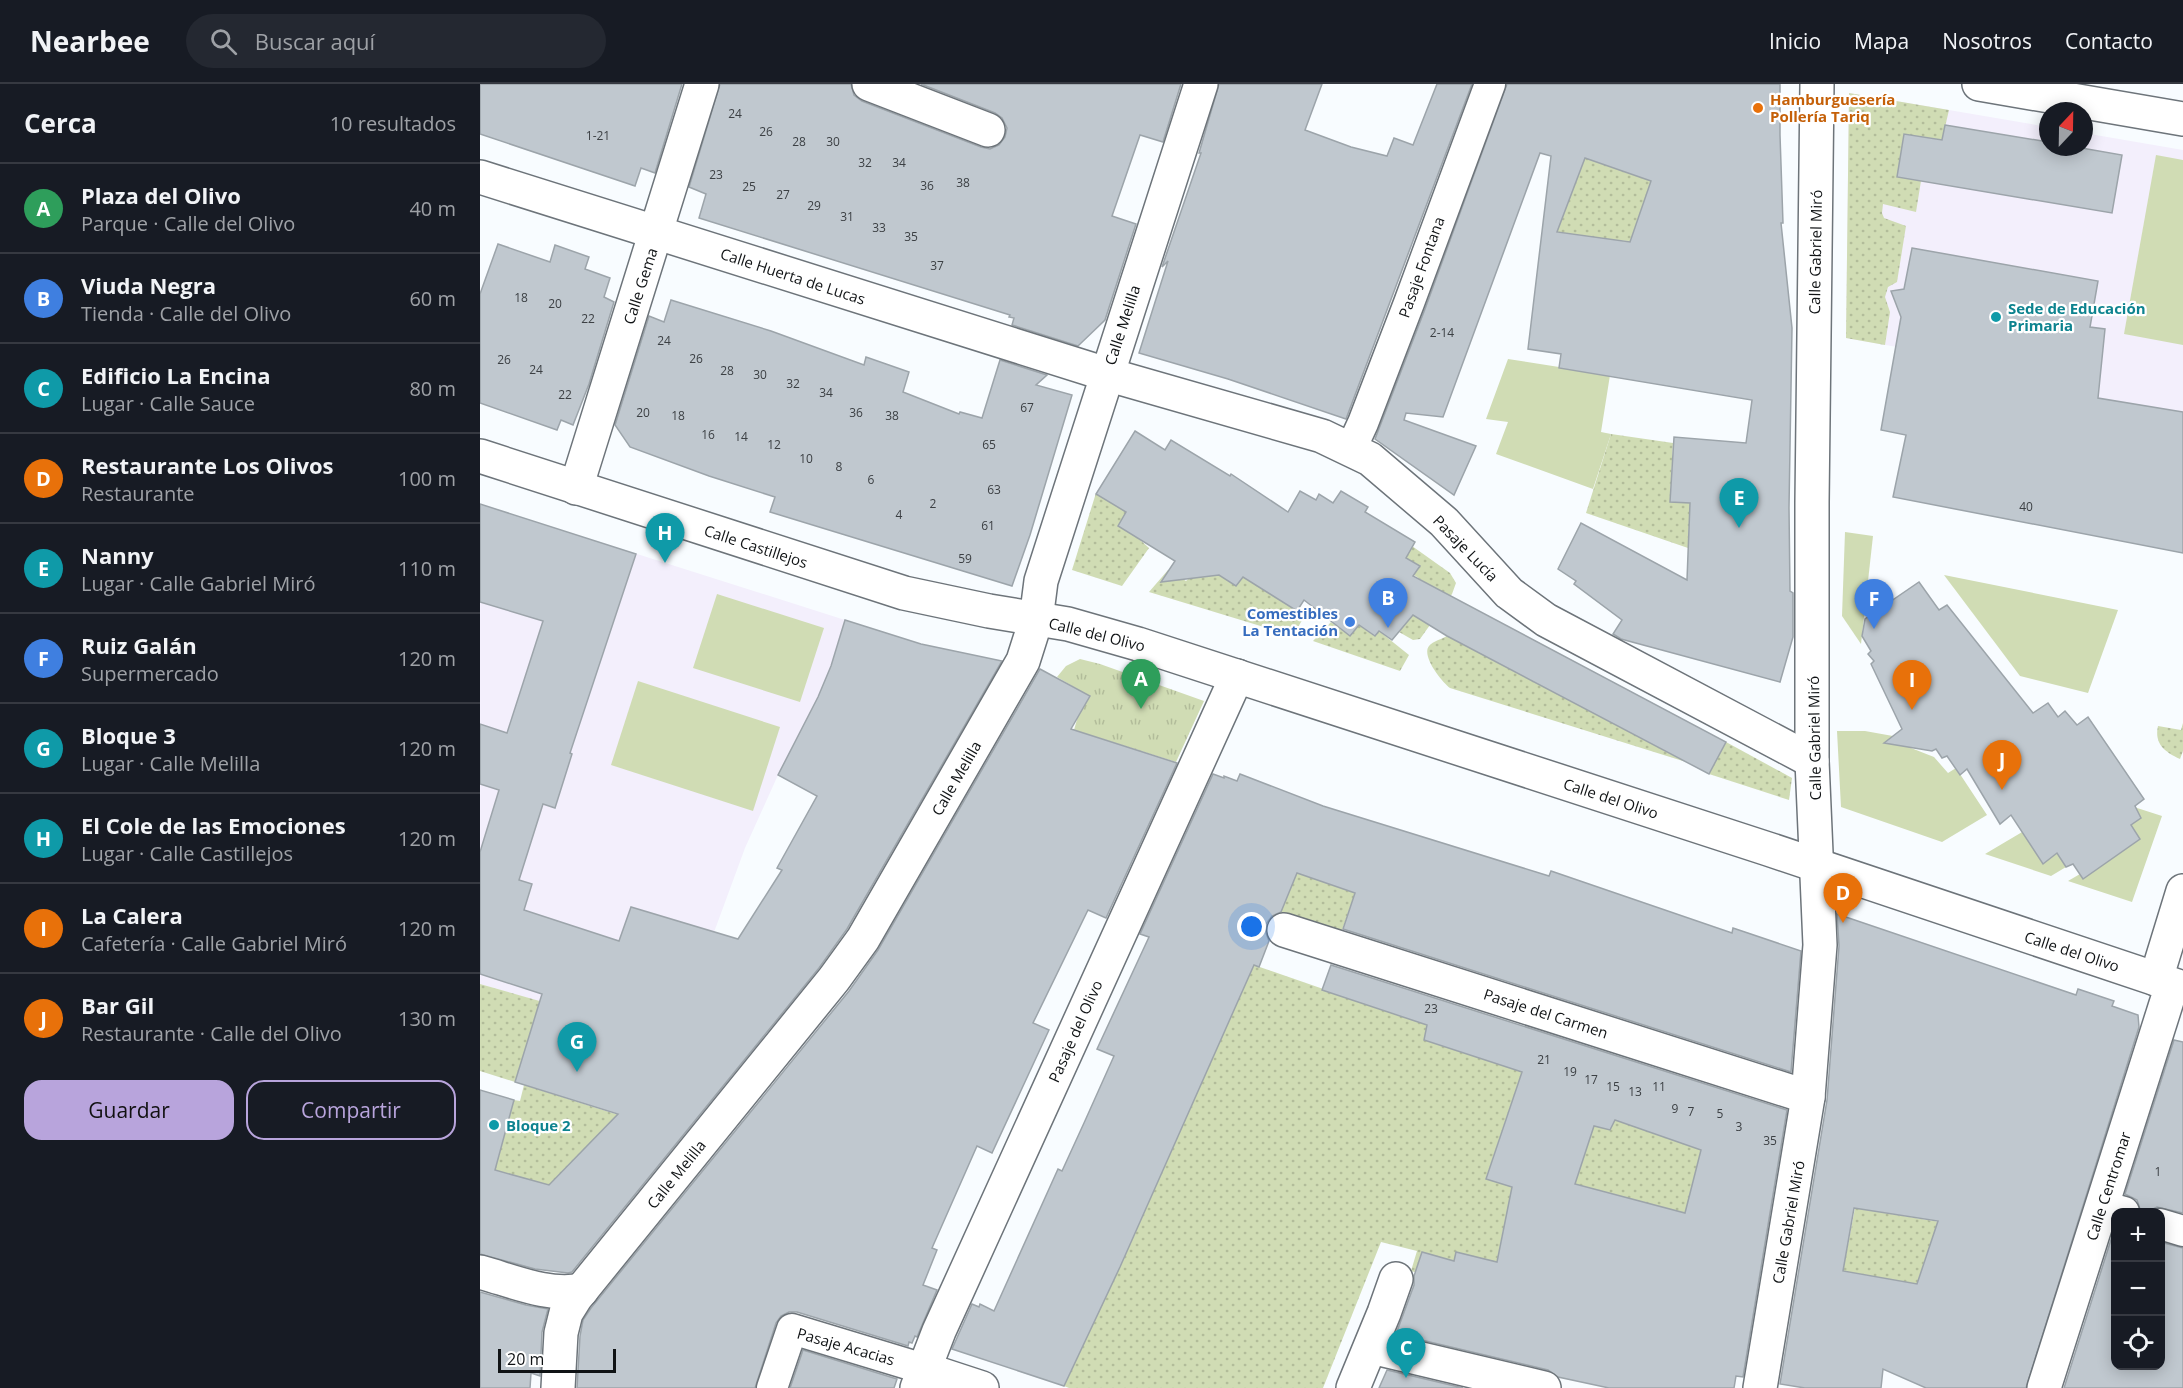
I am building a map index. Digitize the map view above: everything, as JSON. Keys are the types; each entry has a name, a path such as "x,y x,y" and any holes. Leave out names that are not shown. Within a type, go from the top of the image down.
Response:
{"street":[{"name":"Calle Gema","path":"576,488 702,84"},
{"path":"869,84 988,130"},
{"name":"Calle Melilla","path":"558,1388 561,1333 566,1313 582,1290 834,979 863,939 1023,661 1036,620 1041,581 1200,84"},
{"name":"Pasaje Fontana","path":"1351,449 1409,303 1490,84"},
{"name":"Calle Gabriel Miró","path":"1760,1388 1808,1097 1821,945 1812,761 1812,490 1817,84"},
{"path":"1979,84 2183,119"},
{"name":"Calle Huerta de Lucas","path":"480,177 1106,375"},
{"name":"Pasaje Lucía","path":"1106,375 1322,436 1370,459 1444,522 1509,593 1527,608 1812,761"},
{"name":"Calle Castillejos","path":"480,456 904,593 1036,620"},
{"name":"Calle del Olivo","path":"1036,620 1068,624 1237,676 2170,984"},
{"name":"Pasaje del Olivo","path":"921,1378 944,1320 1237,676"},
{"name":"Calle Centromar","path":"2113,1208 2170,984 2183,891"},
{"name":"Pasaje del Carmen","path":"1284,930 1808,1097"},
{"name":"Calle Centromar","path":"2044,1388 2111,1214"},
{"path":"2165,1226 2183,1231"},
{"path":"480,1272 549,1291 566,1293 582,1290"},
{"path":"1353,1388 1396,1279"},
{"name":"Pasaje Acacias","path":"772,1388 792,1329 921,1378"},
{"path":"1371,1347 1526,1386"},
{"path":"921,1378 982,1388"}],"shaded area":[{"path":"1849,93 2039,125 2039,156 2093,156 2093,135 2183,150 2183,505 2083,380 1846,338"},
{"path":"480,504 845,620 819,696 778,775 745,848 674,1041 480,984"}],"green space":[{"path":"1849,93 1949,110 1942,140 1904,134 1897,177 1921,181 1916,212 1883,204 1884,218 1906,226 1897,282 1888,287 1885,297 1890,312 1885,345 1846,338"},
{"path":"1687,129 1650,185 1630,241 1607,240 1557,232 1585,158 1646,179"},
{"path":"2156,155 2183,160 2183,345 2124,334"},
{"path":"1508,359 1610,375 1601,432 1611,434 1593,489 1496,454 1508,422 1486,419"},
{"path":"1611,434 1673,443 1670,502 1690,503 1688,548 1586,513"},
{"path":"1096,493 1126,512 1138,538 1149,548 1122,586 1072,570"},
{"path":"1845,532 1873,536 1861,644 1842,616"},
{"path":"1412,546 1450,573 1456,583 1452,594 1420,639 1413,640 1399,632 1429,585 1414,575 1419,567 1405,558"},
{"path":"1254,559 1268,593 1305,615 1293,636 1149,592 1168,570 1186,581 1198,570 1219,575 1236,586"},
{"path":"1944,575 2118,610 2088,693 2020,676"},
{"path":"717,594 824,628 800,702 693,668"},
{"path":"1331,622 1350,636 1359,625 1374,636 1379,631 1409,655 1400,671 1313,641"},
{"path":"1447,636 1686,762 1450,688 1430,662 1427,650 1435,641"},
{"path":"1080,659 1204,701 1176,762 1074,730 1078,716 1089,696 1057,677 1066,666"},
{"path":"638,681 780,727 753,811 611,765"},
{"path":"2183,723 2183,751 2180,759 2162,747 2157,732 2158,726 2181,730"},
{"path":"1837,731 1865,731 1904,738 1911,748 1934,757 1948,773 1956,768 1987,815 1942,842 1841,807"},
{"path":"1726,742 1792,778 1789,800 1709,774"},
{"path":"2134,807 2162,816 2132,902 2068,881 2080,874 2083,878 2140,839 2131,825 2141,818"},
{"path":"2034,825 2040,832 2028,841 2043,864 2057,853 2066,867 2051,876 1985,854"},
{"path":"1300,864 1312,878 1355,893 1341,933 1276,912"},
{"path":"1254,965 1427,1025 1424,1040 1477,1057 1528,1054 1486,1178 1534,1194 1503,1230 1497,1262 1449,1282 1411,1271 1417,1251 1381,1242 1323,1388 1069,1388 1064,1386"},
{"path":"480,984 564,1008 532,1027 515,1082 480,1071"},
{"path":"524,1085 622,1116 640,1107 549,1185 480,1166 480,1150 499,1156 514,1100 520,1101"},
{"path":"1615,1119 1740,1162 1737,1187 1695,1175 1685,1213 1574,1184 1594,1125"},
{"path":"1855,1208 1958,1225 1950,1254 1927,1253 1917,1284 1843,1271"}],"building":[{"path":"480,84 682,84 655,173 641,168 635,186 480,134"},
{"path":"720,84 851,84 854,95 862,101 990,149 999,145 1005,137 1007,128 1002,118 995,113 921,84 1181,84 1163,142 1140,135 1112,216 1136,224 1105,320 1078,346 1012,325 1014,318 1009,317 1010,315 699,218 706,194 689,187"},
{"path":"1219,84 1322,84 1305,130 1351,147 1387,156 1394,138 1413,145 1437,84 1472,84 1346,419 1228,379 1139,353 1168,261 1162,267 1201,153 1199,153"},
{"path":"1507,84 1780,84 1783,223 1781,223 1792,328 1789,508 1793,637 1780,682 1621,639 1613,634 1622,620 1574,584 1576,581 1558,569 1581,523 1687,580 1690,503 1670,502 1674,437 1746,443 1752,400 1559,368 1561,354 1528,349 1551,156 1540,153 1443,417 1406,413 1404,420 1476,446 1454,495 1375,439","holes":["1585,158 1651,181 1630,242 1557,232"]},
{"path":"1945,125 2039,141 2039,156 2093,156 2093,150 2122,155 2112,213 1897,177 1904,134 1942,140"},
{"path":"498,244 550,262 555,245 589,257 585,269 610,278 604,297 614,302 589,384 573,425 561,420 557,430 480,403 480,294"},
{"path":"1912,248 2098,281 2090,327 2105,329 2098,398 2183,412 2183,553 1893,497 1906,435 1881,430 1901,317 1891,291 1904,289"},
{"path":"671,300 771,331 864,365 866,357 909,372 903,392 959,414 960,412 982,418 1000,360 1047,375 1036,385 1072,395 1030,535 1012,586 770,512 775,497 630,447 615,425 649,316 664,322"},
{"path":"1135,431 1165,450 1171,440 1230,476 1231,474 1288,512 1300,491 1316,500 1319,494 1333,503 1341,491 1368,507 1365,512 1415,542 1406,558 1420,566 1413,576 1726,742 1709,774 1447,636 1413,615 1392,640 1379,631 1375,636 1359,625 1350,636 1304,600 1297,611 1243,577 1236,586 1219,575 1161,582 1175,561 1118,526 1126,512 1096,494"},
{"path":"480,504 636,554 570,753 572,754 555,808 543,804 519,880 532,884 524,910 619,941 631,907 738,939 782,870 777,868 817,796 778,775 818,697 831,666 845,620 921,644 1002,661 847,929 819,968 572,1272 568,1273 535,1269 480,1254 480,1090 514,1100 495,1170 549,1185 618,1114 515,1082 542,994 480,974 480,852 499,790 480,784 480,724 507,733 543,621 480,602"},
{"path":"1919,582 1939,610 1947,605 2033,713 2048,703 2058,717 2065,711 2077,725 2088,717 2144,799 2135,806 2141,818 2131,825 2140,839 2083,879 2073,864 2066,867 2057,853 2043,864 2011,815 2000,824 1967,769 1960,775 1947,756 1942,758 1936,749 1932,751 1884,743 1902,729 1871,664 1874,661 1868,654 1871,651 1862,636 1865,619"},
{"path":"1040,669 1090,696 1071,729 1177,763 1106,918 1088,910 1033,1023 1049,1030 992,1153 977,1146 932,1248 937,1250 923,1285 937,1290 917,1337 915,1336 912,1343 909,1342 908,1346 797,1312 789,1312 781,1316 776,1323 755,1388 577,1388 583,1320 849,991 878,950"},
{"path":"1213,774 1237,781 1240,774 1323,806 1549,876 1551,871 1732,933 1733,928 1801,951 1791,1072 1343,929 1355,893 1297,873 1281,912 1272,916 1266,924 1269,941 1259,967 1254,965 1120,1267 1064,1386 952,1349 972,1304 979,1307 980,1304 994,1311 1058,1169 1062,1171 1084,1123 1114,1056 1097,1049 1149,937 1140,934"},
{"path":"1837,914 2076,995 2078,989 2114,1001 2112,1006 2138,1015 2139,1027 2026,1388 1926,1388 1883,1369 1881,1388 1805,1388 1780,1384 1827,1100 1839,946","holes":["1854,1208 1938,1221 1917,1284 1843,1271"]},
{"path":"1331,965 1787,1110 1743,1377 1736,1376 1734,1388 1609,1388 1558,1377 1548,1370 1396,1334 1414,1285 1414,1276 1422,1252 1454,1261 1456,1252 1497,1262 1512,1187 1486,1179 1522,1072 1424,1040 1427,1025 1322,990","holes":["1615,1120 1701,1150 1685,1213 1575,1184 1594,1126 1610,1130"]},
{"path":"2174,1040 2183,1042 2183,1213 2157,1207 2140,1208 2137,1200 2125,1194"},
{"path":"2111,1240 2111,1370 2165,1370 2165,1243 2183,1248 2183,1388 2064,1388"},
{"path":"480,1292 548,1309 542,1332 540,1376 531,1373 530,1388 480,1388"},
{"path":"803,1350 897,1379 894,1388 790,1388"},
{"path":"1387,1370 1463,1388 1379,1388"}],"place":[{"name":"Hamburguesería Pollería Tariq","path":"1758,108"},
{"name":"Sede de Educación Primaria","path":"1996,317"},
{"name":"Nanny","path":"1739,528"},
{"name":"El Cole de las Emociones","path":"665,563"},
{"name":"Comestibles La Tentación","path":"1350,622"},
{"name":"Viuda Negra","path":"1388,628"},
{"name":"Ruiz Galán","path":"1874,629"},
{"name":"Plaza del Olivo","path":"1141,709"},
{"name":"La Calera","path":"1912,710"},
{"name":"Bar Gil","path":"2002,790"},
{"name":"Restaurante Los Olivos","path":"1843,923"},
{"name":"Bloque 3","path":"577,1072"},
{"name":"Bloque 2","path":"494,1125"},
{"name":"Edificio La Encina","path":"1406,1378"}]}
